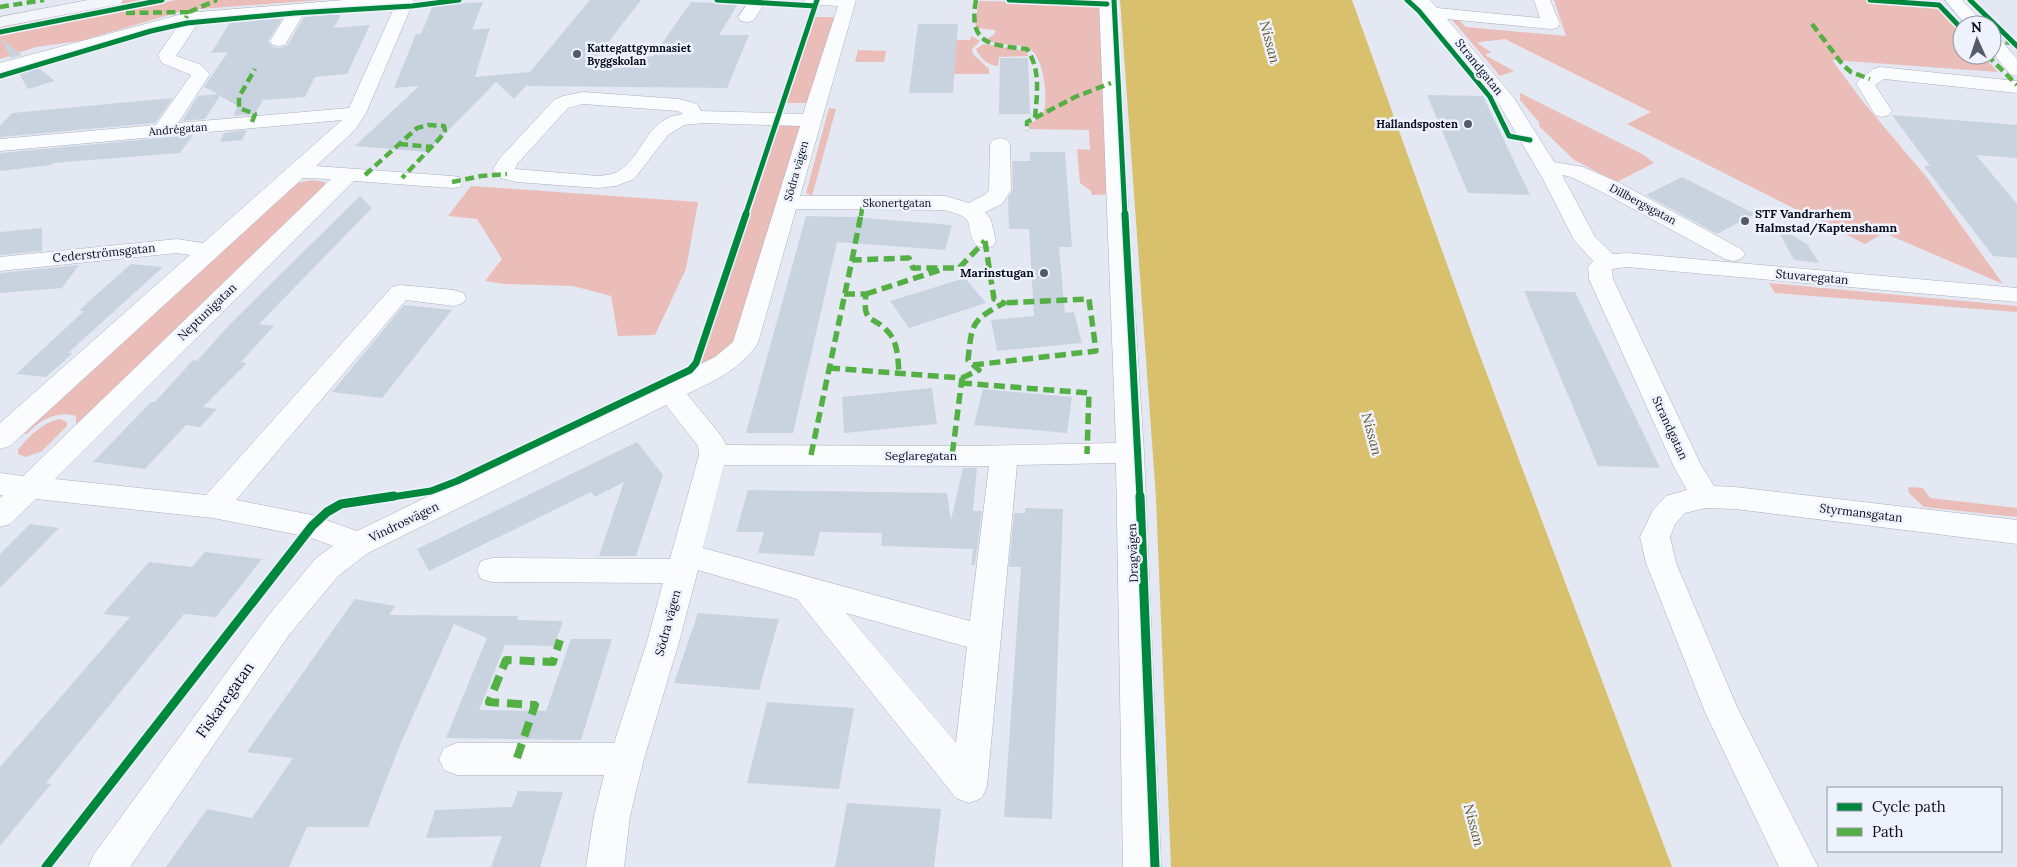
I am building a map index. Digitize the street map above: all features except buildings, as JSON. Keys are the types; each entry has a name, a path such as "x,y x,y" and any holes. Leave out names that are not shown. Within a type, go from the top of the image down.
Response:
{"main road":[{"path":"0,14 76,0"},
{"path":"0,22 115,0"}],"street":[{"path":"0,69 186,18 406,0 356,113 348,126 2,436"},
{"path":"747,17 759,0"},
{"path":"812,0 848,0"},
{"name":"Södra vägen","path":"745,343 810,120 848,0"},
{"name":"Dragvägen","path":"1107,0 1130,453 1142,867"},
{"path":"1427,7 1551,24 1542,0"},
{"path":"1953,0 1967,15"},
{"name":"Strandgatan","path":"1427,7 1507,102 1548,167 1585,240 1607,262 1600,267 1601,279 1688,466 1723,492"},
{"path":"279,41 298,8"},
{"path":"163,130 201,74 194,66 177,63 168,59 167,56 187,26 186,18"},
{"path":"2002,53 2017,70"},
{"path":"1882,111 1865,83 1880,73 2017,87"},
{"path":"695,118 690,108 679,105 583,98 570,100 561,104 508,162 504,169 507,174 517,176 598,182 616,180 627,175 635,167 661,131 679,120 695,118 810,120"},
{"name":"Andrégatan","path":"0,145 356,113"},
{"path":"985,241 980,220 971,210 994,200 1000,190 1000,144"},
{"name":"Dillbergsgatan","path":"1548,167 1576,171 1612,188 1734,254"},
{"path":"300,171 452,182"},
{"name":"Neptunigatan","path":"0,516 349,174"},
{"name":"Skonertgatan","path":"787,202 945,203 971,210"},
{"name":"Cederströmsgatan","path":"0,264 177,246 208,251"},
{"name":"Stuvaregatan","path":"1607,262 1627,260 1687,269 2017,295"},
{"path":"213,507 400,292 454,298"},
{"name":"Vindrosvägen","path":"30,486 213,507 312,526 342,537 357,546 732,360 745,343"},
{"path":"670,392 712,444 713,455"},
{"name":"Seglaregatan","path":"713,455 1004,456 1130,453"},
{"name":"Södra vägen","path":"605,867 612,816 626,759 664,642 713,455"},
{"path":"809,590 969,786 1004,456"},
{"path":"0,484 30,486"},
{"path":"1723,492 1676,504 1663,518 1654,537 1661,563 1722,712 1799,867"},
{"name":"Styrmansgatan","path":"1723,492 1931,522 2017,532"},
{"path":"1907,498 1931,522"},
{"name":"Fiskaregatan","path":"107,867 278,626 327,568 357,546"},
{"path":"492,570 684,563 809,590 986,639"},
{"path":"457,759 626,759"}],"shaded area":[{"path":"126,0 155,0 0,30 0,25"},
{"path":"176,0 321,0 186,10 80,41 36,47 0,59 0,35"},
{"path":"1554,0 1929,0 1952,23 1952,65 1991,65 1998,72 1832,60 1864,103 1928,179 2003,284 1884,233 1865,244 1627,124 1651,112 1505,39 1477,43 1491,52 1485,55 1514,71 1500,76 1448,15 1454,15 1466,27 1566,36"},
{"path":"979,1 1076,3 1098,6 1102,10 1114,194 1092,195 1091,191 1080,183 1077,149 1090,150 1089,130 1029,129 1030,123 1042,116 1045,105 1044,78 1039,61 1035,54 1027,47 985,40 995,34 995,30 977,28 975,23"},
{"path":"814,17 834,17 809,103 785,103"},
{"path":"971,36 980,41 972,49 973,54 989,69 989,74 952,74 955,40 970,40"},
{"path":"984,44 1026,51 1028,56 999,57 998,66 990,64 984,60 976,49"},
{"path":"858,50 886,51 884,62 855,62"},
{"path":"1520,93 1644,155 1654,163 1617,182 1574,160 1539,126 1539,122 1520,100"},
{"path":"829,108 836,109 812,196 806,193"},
{"path":"780,123 800,126 802,128 739,331 726,351 699,367"},
{"path":"313,180 324,182 328,186 76,425 76,416 69,414 56,415 37,424 27,434 23,434 296,183"},
{"path":"471,186 698,202 686,269 655,335 618,336 611,296 573,286 505,284 485,281 502,259 477,219 448,216"},
{"path":"1769,283 2017,306 2017,312 1775,293"},
{"path":"60,419 67,422 67,426 42,451 26,457 18,454 18,450 36,431 48,423"},
{"path":"1908,487 1923,488 1930,498 2017,508 2017,517 1924,507 1909,493"}],"water":[{"name":"Nissan","path":"1120,0 1352,0 1476,345 1672,867 1171,867 1156,498"}],"marked path":[{"path":"0,7 44,0"},
{"path":"189,12 217,0"},
{"path":"976,0 973,21 977,32 982,38 988,42 1003,46 1027,49 1032,56 1037,82 1035,118 1027,122 1027,131"},
{"path":"126,13 189,12 186,18"},
{"path":"1812,24 1843,65 1851,72 1870,79"},
{"path":"2002,42 2015,43"},
{"path":"1997,65 2017,85"},
{"path":"252,122 255,114 239,108 239,97 255,69"},
{"path":"1035,118 1075,97 1111,83"},
{"path":"365,175 417,128 428,125 444,126 445,131 440,138 402,178"},
{"path":"399,144 432,147"},
{"path":"452,182 481,176 507,174"},
{"path":"852,260 863,203"},
{"path":"962,378 979,370 968,360 971,332 980,316 1004,303 994,299 985,241"},
{"path":"811,455 852,260 909,258 913,268 959,268 985,241"},
{"path":"866,294 940,270"},
{"path":"844,294 866,294 864,309 867,317 884,328 893,339 899,373"},
{"path":"973,365 1096,351 1089,299 1004,303"},
{"path":"829,368 962,378 952,456"},
{"path":"961,383 1089,393 1087,454"},
{"path":"517,758 535,705 489,702 506,660 553,662 560,640"}],"cycle path":[{"path":"0,32 162,0"},
{"path":"0,76 151,31 187,23 295,13 412,6 459,0"},
{"path":"717,0 815,6"},
{"path":"46,867 312,526 327,512 341,504 431,491 457,481 690,370 696,363 817,0"},
{"path":"1009,0 1107,4"},
{"path":"1114,0 1138,453 1155,867"},
{"path":"1407,0 1419,11 1490,97 1509,136 1530,140"},
{"path":"1870,0 1939,5 1952,19"},
{"path":"1970,0 2017,46"}],"place":[{"name":"Kattegattgymnasiet Byggskolan","path":"577,54"},
{"name":"Hallandsposten","path":"1468,124"},
{"name":"STF Vandrarhem Halmstad/Kaptenshamn","path":"1745,221"},
{"name":"Marinstugan","path":"1044,273"}]}
